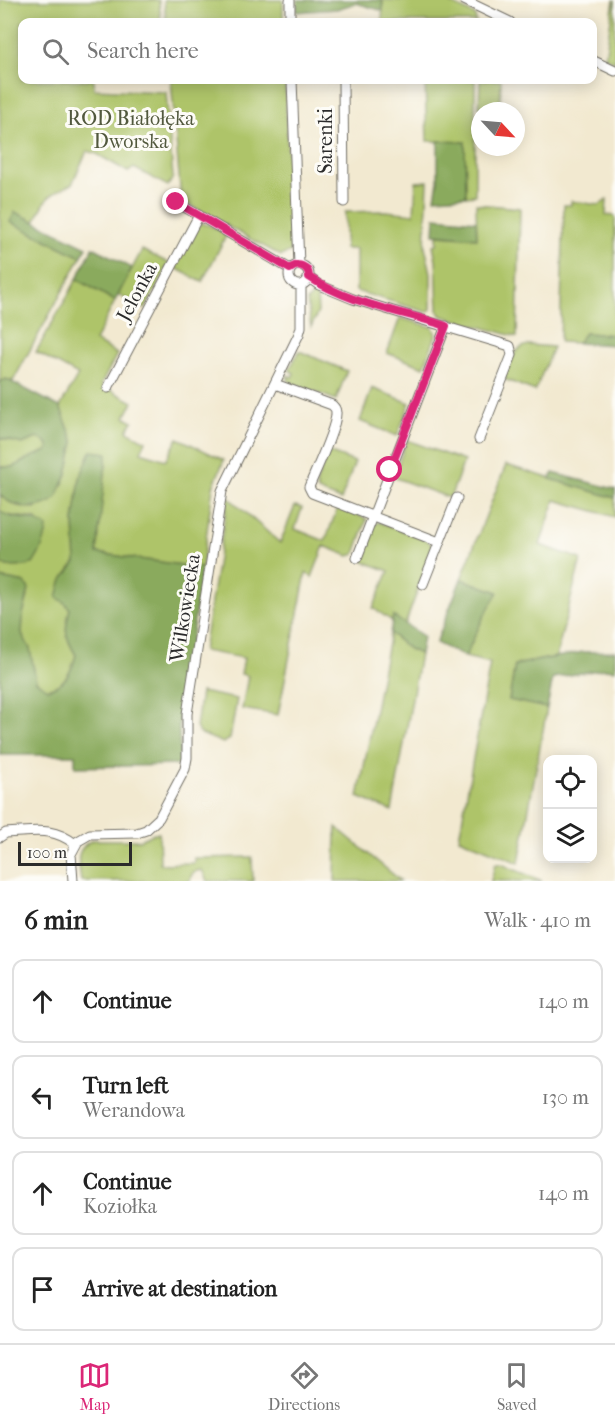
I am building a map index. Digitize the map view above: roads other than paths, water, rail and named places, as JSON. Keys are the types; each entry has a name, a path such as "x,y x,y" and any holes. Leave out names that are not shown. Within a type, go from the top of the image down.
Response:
{"street":[{"path":"290,0 290,18"},
{"path":"468,1 502,18"},
{"path":"597,62 615,71"},
{"path":"292,84 295,267 289,275 291,281 301,285 309,277"},
{"name":"Sarenki","path":"343,84 344,202"},
{"path":"176,202 295,267 308,270 309,277 319,285 353,299 510,346 512,355 478,439"},
{"name":"Jelonka","path":"108,388 199,214"},
{"name":"Wilkowiecka","path":"75,844 90,834 146,830 159,818 178,785 187,758 187,714 222,491 301,327 301,285"},
{"path":"357,558 446,326"},
{"path":"275,384 332,405 336,409 337,414 333,427 309,487 312,494 439,542"},
{"path":"423,584 458,498"},
{"path":"0,837 6,832 52,832 63,835 75,844 71,854 73,881"}],"park label":[{"name":"ROD Białołęka Dworska","path":"131,130"}]}
